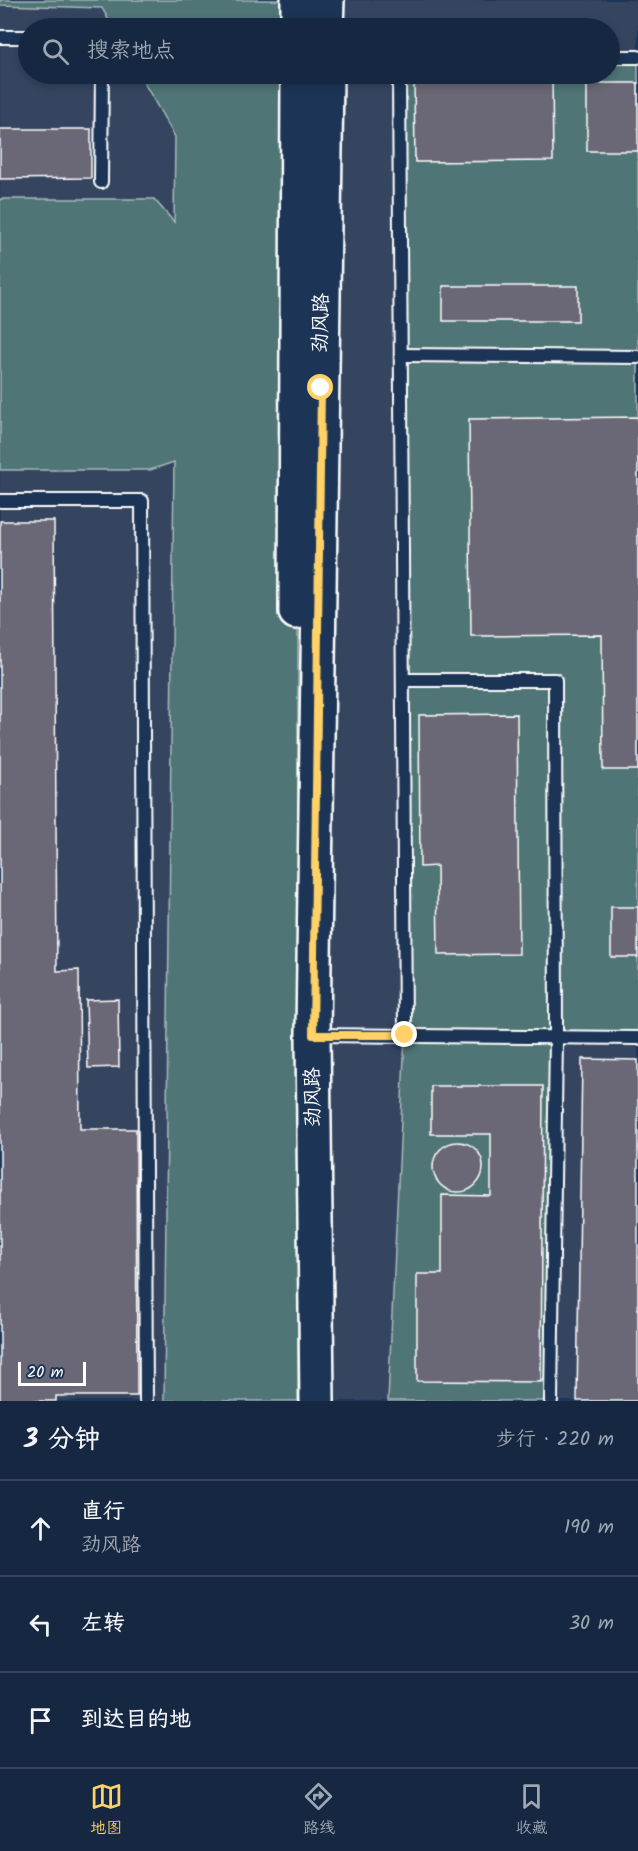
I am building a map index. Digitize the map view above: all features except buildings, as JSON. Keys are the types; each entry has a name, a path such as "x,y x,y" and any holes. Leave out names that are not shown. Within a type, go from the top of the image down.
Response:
{"street":[{"path":"298,0 298,18"},
{"path":"326,18 327,0"},
{"name":"劲风路","path":"298,84 298,1401"},
{"name":"劲风路","path":"317,1401 313,1035 326,84"}],"lane":[{"path":"0,37 18,37"},
{"path":"620,57 638,57"},
{"path":"100,182 102,84"},
{"path":"399,84 405,1035"},
{"path":"401,355 638,357"},
{"path":"0,501 142,501 146,1401"},
{"path":"403,681 555,680 556,1038 551,1401"},
{"path":"313,1035 638,1038"}],"shaded area":[{"path":"0,0 638,0 638,1401 0,1401"}],"green space":[{"path":"0,0 298,0 298,18 108,18 102,8 0,5"},
{"path":"620,57 638,57 638,1038 556,1038 551,1401 388,1401 405,1035 399,84 620,84"},
{"path":"145,84 298,84 298,1401 164,1401 174,462 150,470 0,470 0,199 154,199 174,222 175,137"}],"route":[{"path":"321,388 313,1035 405,1035"}]}
